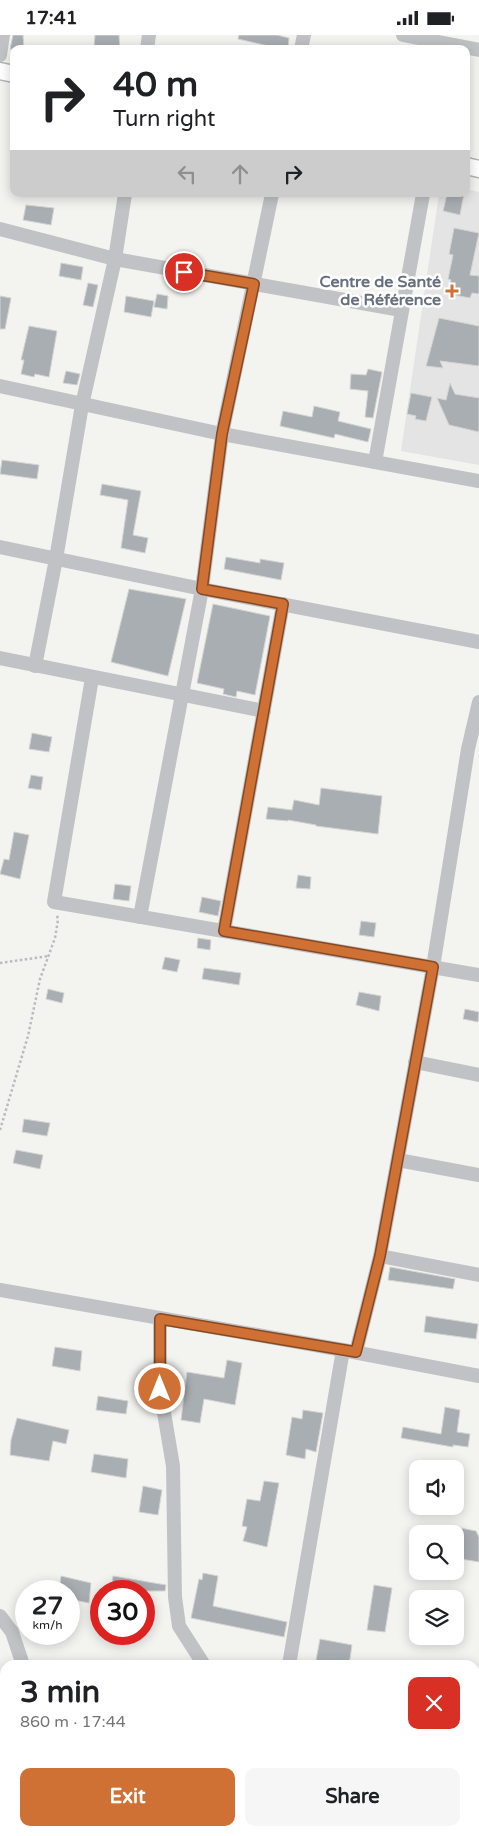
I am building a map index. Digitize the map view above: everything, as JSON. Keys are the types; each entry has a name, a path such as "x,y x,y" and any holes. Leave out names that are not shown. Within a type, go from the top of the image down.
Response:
{"street":[{"path":"0,55 3,35"},
{"path":"403,35 451,42"},
{"path":"35,667 56,559 82,405 115,259 125,197"},
{"path":"140,917 202,589 222,434 271,197"},
{"path":"374,463 422,197"},
{"path":"0,229 115,259 401,310"},
{"path":"0,386 222,434 479,481"},
{"path":"0,547 202,589 479,642"},
{"path":"224,931 283,604"},
{"path":"0,658 35,667 264,711"},
{"path":"92,678 54,902 479,975"},
{"path":"290,1660 349,1351 380,1256 473,750 479,701"},
{"path":"415,1062 479,1075"},
{"path":"398,1160 479,1175"},
{"path":"380,1256 479,1275"},
{"path":"0,1290 349,1351 479,1376"},
{"path":"160,1319 160,1389 173,1466 175,1597 179,1627 201,1660"},
{"path":"0,1616 12,1632 21,1660"}],"path":[{"path":"0,1131 28,1036 40,979 50,956 58,920 54,902"},
{"path":"0,963 50,956"}],"shaded area":[{"name":"Centre de Santé de Référence","path":"470,190 479,192 479,465 401,451 439,197 470,197"}],"building":[{"path":"13,35 23,35 24,45 11,45"},
{"path":"95,35 119,35 120,45 94,45"},
{"path":"239,35 277,35 289,38 288,45 264,45 238,39"},
{"path":"446,197 463,197 460,215 443,211"},
{"path":"26,205 54,208 51,225 23,220"},
{"path":"454,228 479,233 470,275 479,276 479,294 472,293 470,298 448,294 451,280 448,279 453,255 449,254"},
{"path":"61,263 83,267 81,280 59,276"},
{"path":"88,283 98,285 93,307 83,305"},
{"path":"157,294 168,296 167,309 154,307"},
{"path":"0,296 11,298 5,329 0,329"},
{"path":"126,296 154,301 151,317 124,312"},
{"path":"439,318 479,326 479,366 440,361 443,368 426,366"},
{"path":"29,326 57,331 49,377 35,374 34,377 21,374 24,360 21,360"},
{"path":"368,369 382,372 373,418 365,417 368,391 350,389 351,374 366,375"},
{"path":"66,371 80,374 77,385 63,383"},
{"path":"450,383 455,394 479,398 479,432 449,425 437,398 446,400"},
{"path":"411,393 432,397 426,421 415,419 416,416 407,414"},
{"path":"314,406 340,412 338,421 371,429 368,442 335,434 334,438 280,426 283,411 312,417"},
{"path":"2,460 39,465 37,479 0,474"},
{"path":"102,484 141,491 133,535 148,538 145,553 121,548 128,500 100,495"},
{"path":"226,557 260,563 260,559 284,563 281,580 224,569"},
{"path":"129,589 186,599 168,676 111,662"},
{"path":"213,604 270,616 255,695 237,691 236,697 223,694 224,689 197,683"},
{"path":"32,733 52,737 49,752 29,749"},
{"path":"31,775 43,777 41,790 28,788"},
{"path":"321,788 382,796 378,834 316,826 288,820 266,819 268,807 292,810 294,800 319,805"},
{"path":"14,832 29,835 20,879 0,874 4,859 9,860"},
{"path":"298,875 311,877 310,889 296,888"},
{"path":"115,884 131,886 129,901 113,899"},
{"path":"202,897 221,901 218,916 199,912"},
{"path":"361,921 376,923 374,937 359,935"},
{"path":"198,938 211,940 210,950 197,948"},
{"path":"165,957 180,960 177,972 162,969"},
{"path":"204,968 241,973 239,985 202,979"},
{"path":"48,989 64,993 62,1003 46,999"},
{"path":"359,992 381,996 379,1011 356,1005"},
{"path":"465,1009 479,1012 478,1022 463,1019"},
{"path":"24,1119 50,1123 47,1136 22,1132"},
{"path":"16,1150 43,1155 40,1169 13,1163"},
{"path":"390,1267 455,1279 453,1289 388,1280"},
{"path":"426,1316 478,1324 476,1339 424,1332"},
{"path":"55,1347 82,1351 80,1371 52,1366"},
{"path":"227,1360 242,1363 235,1405 204,1399 200,1423 181,1420 187,1372 224,1378"},
{"path":"98,1396 128,1401 126,1414 96,1410"},
{"path":"445,1407 460,1410 457,1432 470,1434 468,1447 453,1445 453,1447 401,1438 403,1427 441,1434"},
{"path":"303,1410 323,1413 316,1452 306,1449 305,1459 286,1455 292,1417 302,1419"},
{"path":"17,1418 69,1430 66,1444 53,1441 49,1461 10,1455 11,1440"},
{"path":"94,1454 128,1459 126,1478 91,1472"},
{"path":"264,1481 279,1483 267,1547 243,1541 247,1527 242,1526 247,1499 260,1501"},
{"path":"143,1486 162,1490 158,1515 139,1512"},
{"path":"464,1529 476,1531 479,1537 479,1562 464,1560"},
{"path":"203,1573 218,1576 213,1606 287,1622 284,1637 191,1618 199,1579 202,1580"},
{"path":"61,1576 78,1580 60,1580"},
{"path":"113,1576 137,1580 112,1580"},
{"path":"80,1580 90,1583 89,1603 80,1601"},
{"path":"155,1583 166,1585 165,1591 155,1591"},
{"path":"374,1585 392,1588 385,1632 367,1630"},
{"path":"320,1639 352,1645 350,1660 316,1660"}],"place":[{"name":"Centre de Santé de Référence","path":"452,291"}],"route":[{"path":"160,1389 160,1319 356,1352 380,1256 433,967 224,931 283,604 202,589 222,434 254,284 184,272"}]}
